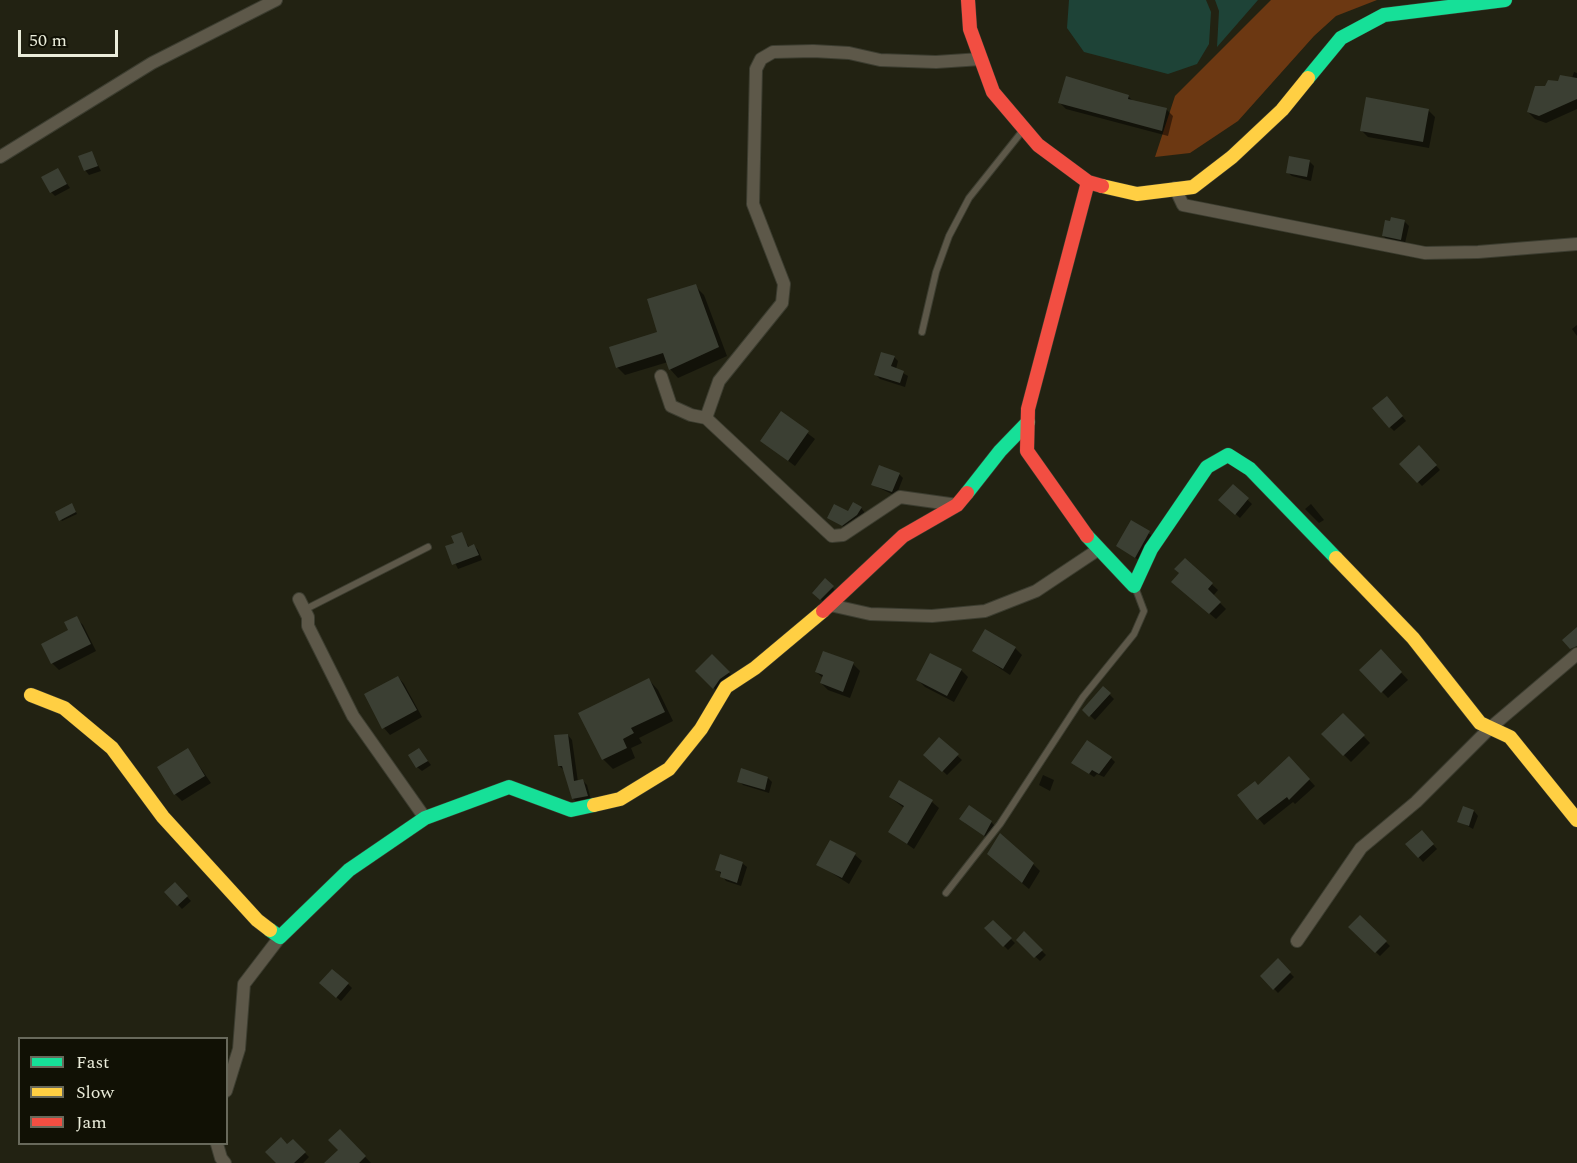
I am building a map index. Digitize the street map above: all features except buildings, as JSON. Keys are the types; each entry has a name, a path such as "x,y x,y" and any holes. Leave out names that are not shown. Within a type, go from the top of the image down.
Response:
{"street":[{"path":"0,157 152,63 276,0"},
{"path":"968,0 970,29 993,92 1038,146 1088,183 1137,194 1193,187 1232,158 1282,110 1341,39 1384,15 1505,0"},
{"path":"706,418 719,381 783,303 784,284 753,204 756,69 761,58 773,52 813,51 849,53 880,60 936,62 981,59"},
{"path":"1088,183 1028,409 1027,451 1081,530 1134,586 1151,549 1207,467 1228,455 1250,469 1413,638 1480,723 1510,737 1577,820"},
{"path":"1174,188 1183,205 1425,253 1478,252 1577,244"},
{"path":"661,376 671,405 691,415 706,418 832,536 843,535 900,497 957,505"},
{"path":"228,1085 239,1049 244,984 279,937 350,870 426,818 508,787 571,810 620,799 669,769 701,729 726,687 755,668 830,605 903,536 957,505 1000,451 1028,422"},
{"path":"830,605 870,614 932,616 985,611 1036,591 1099,549"},
{"path":"302,605 308,626 353,716 426,818"},
{"path":"1297,941 1360,848 1416,802 1490,728 1577,654"},
{"path":"31,695 64,708 112,748 164,818 257,920 279,937"},
{"path":"217,1145 220,1158 225,1163"}],"lane":[{"path":"922,332 936,272 949,236 969,198 1024,129"},
{"path":"302,605 428,547"},
{"path":"946,893 999,824 1083,697 1134,634 1144,611 1134,586"}],"shaded area":[{"path":"1069,0 1206,0 1211,12 1209,44 1197,64 1168,74 1084,52 1067,28"},
{"path":"1215,0 1258,0 1217,47 1219,11"},
{"path":"1271,0 1377,0 1336,16 1314,36 1238,121 1190,153 1155,157 1175,96"}],"traffic: fast":[{"path":"1308,78 1341,38 1384,15 1505,0"},
{"path":"967,493 1000,451 1028,422"},
{"path":"1087,536 1134,586 1151,549 1207,467 1228,455 1250,469 1336,558"},
{"path":"270,930 280,937 349,870 425,818 509,787 571,810 594,805"}],"traffic: slow":[{"path":"1102,186 1137,194 1193,187 1232,157 1282,110 1308,78"},
{"path":"1336,558 1413,638 1480,723 1510,737 1577,820"},
{"path":"594,805 620,799 669,769 701,729 726,687 755,668 823,611"},
{"path":"31,695 64,708 112,748 163,817 257,920 270,930"}],"traffic: jam":[{"path":"968,0 970,29 993,92 1038,145 1088,182 1102,186"},
{"path":"1087,536 1027,451 1028,409 1088,182"},
{"path":"823,611 903,536 957,505 967,493"}]}
